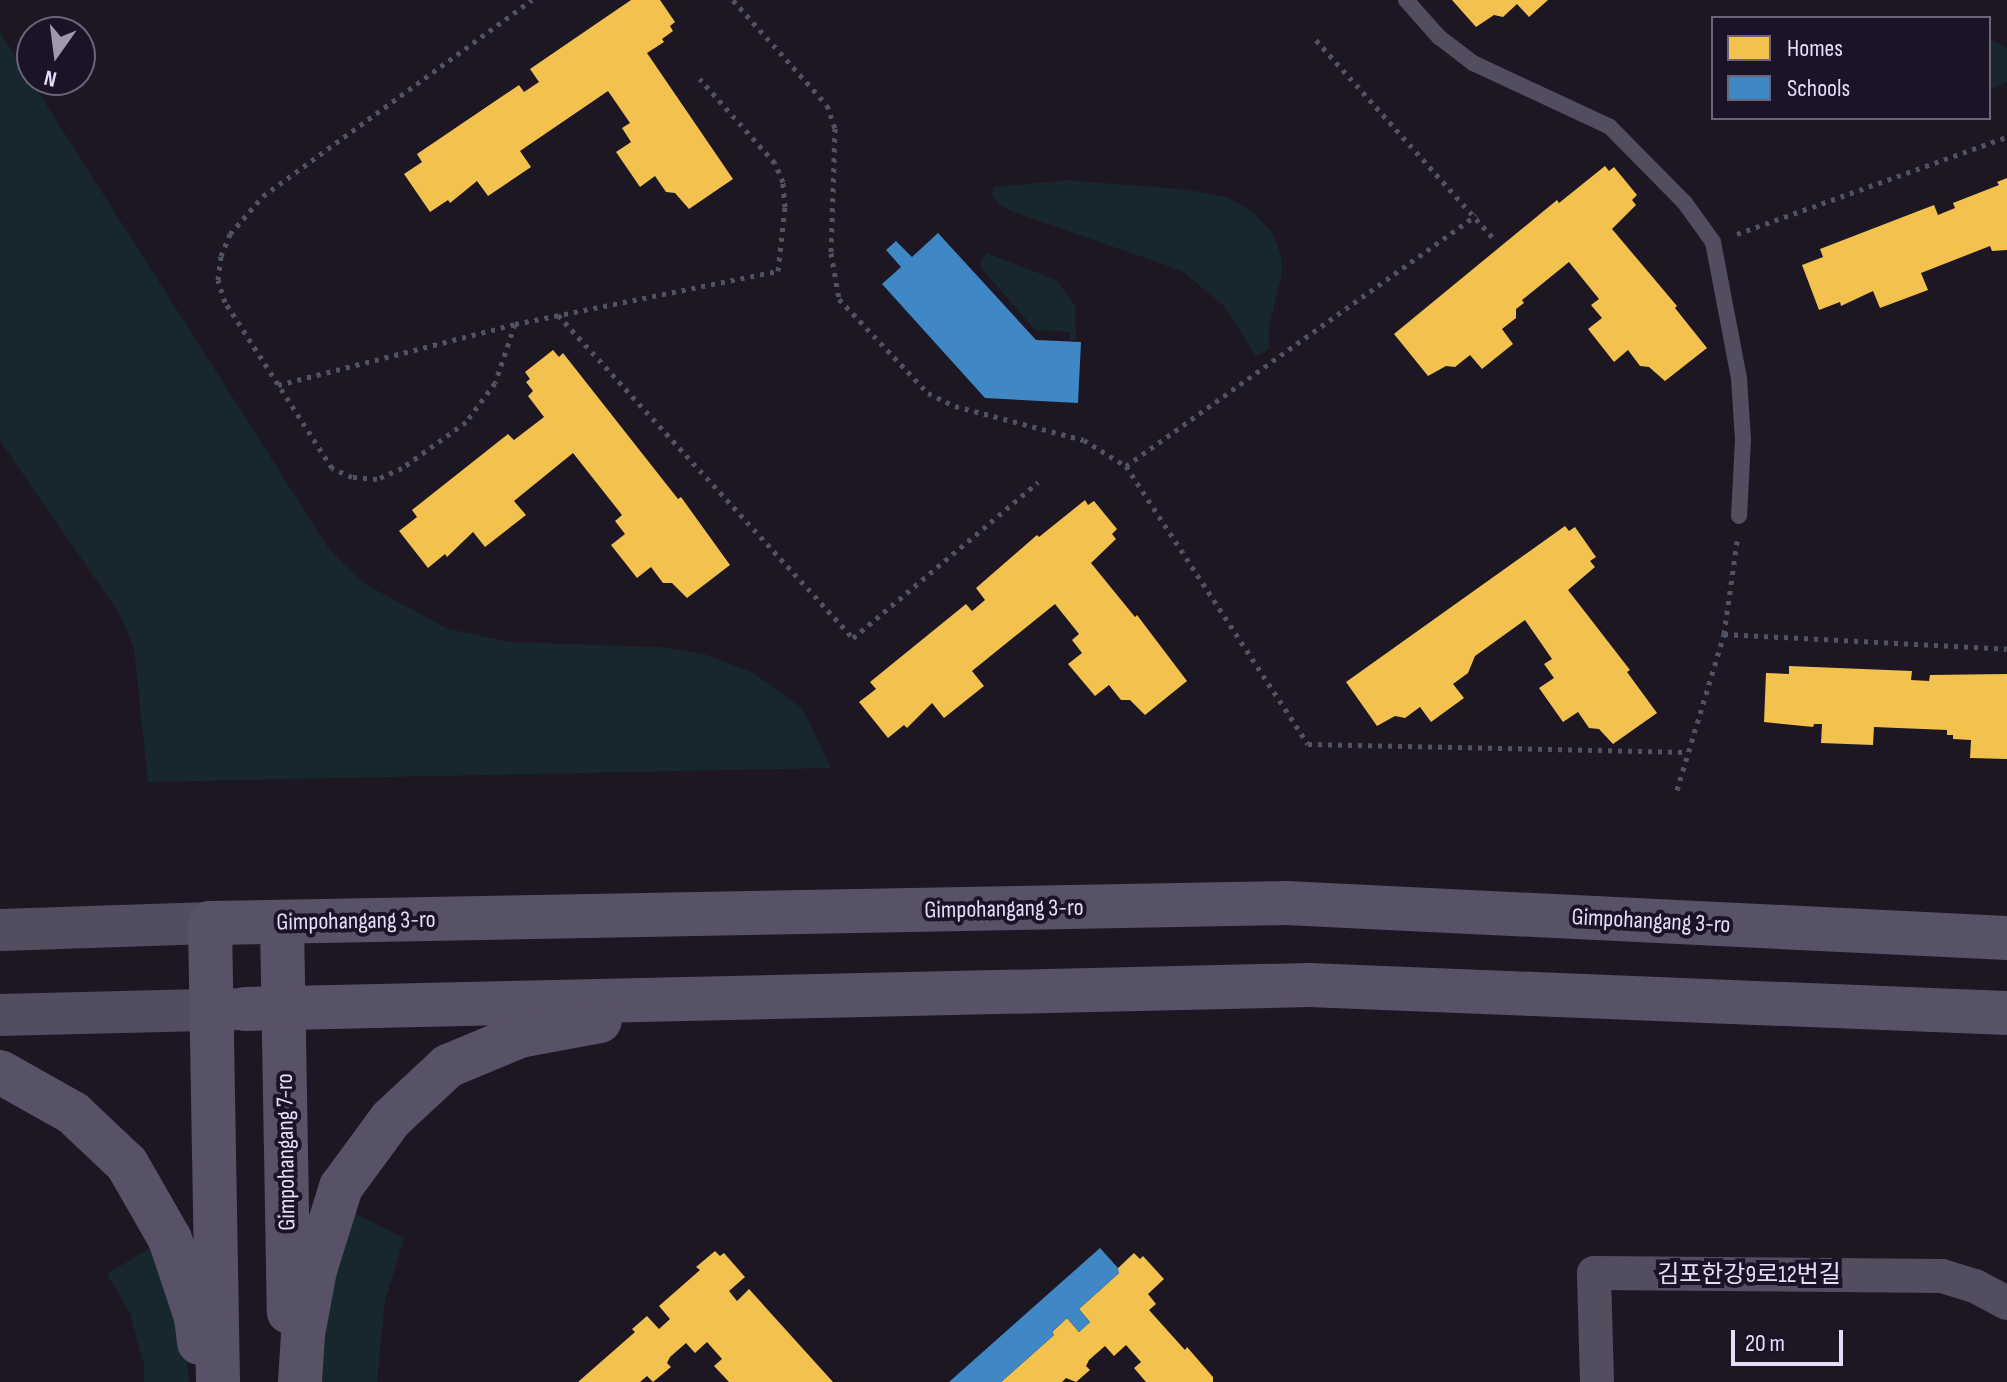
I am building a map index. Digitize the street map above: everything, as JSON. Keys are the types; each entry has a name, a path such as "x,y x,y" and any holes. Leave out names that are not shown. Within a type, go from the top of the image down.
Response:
{"main road":[{"name":"Gimpohangang 3-ro","path":"210,923 1286,903 2007,938"},
{"name":"Gimpohangang 7-ro","path":"210,923 246,1009 290,1382"},
{"name":"Gimpohangang 7-ro","path":"218,1382 246,1009 282,923"},
{"path":"246,1009 749,995 1309,985 2007,1013"},
{"path":"300,1382 303,1334 315,1270 341,1187 391,1119 448,1066 520,1036 749,995"},
{"path":"0,1072 73,1113 127,1164 170,1239 196,1317 203,1382"}],"street":[{"name":"Gimpohangang 3-ro","path":"0,930 210,923"},
{"path":"0,1015 246,1009"},
{"name":"김포한강9로12번길","path":"1597,1382 1594,1273 1942,1276 1975,1286 2007,1303"}],"lane":[{"path":"1406,0 1439,37 1473,63 1610,127 1685,203 1713,242 1739,378 1743,440 1739,516"}],"path":[{"path":"515,324 495,383 466,422 402,468 377,479 352,477 332,468 225,302 218,280 221,256 230,234 263,196 532,0"},
{"path":"733,0 827,105 835,128 831,253 839,299 928,393 955,406 1084,440 1126,466 1308,744 1688,752"},
{"path":"1316,40 1476,215 1495,240"},
{"path":"278,385 558,314 778,271 785,207 783,182 775,163 700,79"},
{"path":"1713,242 2007,137"},
{"path":"1126,466 1476,215"},
{"path":"558,314 853,638 1038,482"},
{"path":"1677,790 1724,634 1735,571 1739,516"},
{"path":"1724,634 2007,649"}],"shaded area":[{"path":"0,32 16,57 16,96 41,96 329,549 365,584 448,629 510,642 661,647 707,655 752,672 802,708 831,768 148,782 134,648 119,613 0,441"},
{"path":"1991,39 2007,48 2007,82 1991,89"},
{"path":"1067,180 1190,190 1229,198 1252,211 1272,232 1281,255 1282,273 1269,327 1269,349 1256,356 1224,306 1182,271 1014,212 992,196 994,187"},
{"path":"987,253 1056,280 1075,305 1076,340 1070,340 1070,332 1035,330 983,270 980,262"},
{"path":"354,1213 404,1238 385,1301 377,1382 317,1382 326,1312"},
{"path":"150,1248 171,1279 185,1330 189,1382 144,1382 144,1365 130,1313 107,1274"}],"building: Homes":[{"path":"631,0 660,0 675,22 670,26 673,31 662,39 664,42 647,53 733,179 689,209 675,193 666,192 655,176 640,187 616,152 631,142 622,128 630,123 608,91 520,151 531,167 488,196 477,181 450,203 448,200 430,212 404,174 422,162 417,154 519,85 524,92 539,82 530,69"},
{"path":"1452,0 1548,0 1529,17 1517,4 1503,17 1494,15 1476,27"},
{"path":"1605,166 1609,171 1614,167 1637,195 1632,200 1636,205 1612,229 1677,306 1675,308 1707,348 1665,381 1649,367 1640,366 1628,350 1614,362 1588,329 1602,318 1591,305 1599,299 1569,262 1522,300 1524,303 1516,309 1516,318 1502,329 1513,344 1482,369 1470,355 1455,367 1446,366 1428,376 1394,334 1557,200 1559,203"},
{"path":"2007,178 2007,250 1992,251 1990,246 1921,273 1928,290 1880,308 1873,291 1841,306 1840,302 1819,310 1802,265 1823,257 1820,249 1934,205 1938,215 1955,208 1953,203 1999,185 1997,182"},
{"path":"553,350 559,357 563,353 678,499 681,497 730,565 687,598 672,583 663,583 651,567 637,578 611,545 625,534 615,521 622,515 573,453 514,501 526,515 485,547 473,532 447,557 445,554 428,568 399,531 417,517 412,510 508,434 514,440 544,417 528,396 533,391 526,382 530,379 525,372"},
{"path":"1085,500 1088,505 1094,501 1117,529 1112,534 1116,539 1091,563 1135,617 1137,615 1187,681 1145,715 1130,700 1121,700 1109,685 1095,696 1068,664 1082,653 1072,640 1079,634 1055,604 972,671 984,686 944,718 932,703 907,728 904,725 888,738 859,702 876,689 870,682 966,604 972,611 985,600 976,588 1037,535 1039,537"},
{"path":"1565,526 1569,531 1575,527 1596,557 1590,561 1595,567 1568,590 1630,670 1627,672 1657,713 1613,744 1599,729 1589,728 1578,712 1563,722 1539,688 1554,678 1544,664 1552,659 1525,620 1475,656 1468,673 1453,684 1464,698 1431,722 1420,707 1405,718 1395,716 1377,726 1346,682"},
{"path":"1789,666 1912,671 1911,680 1929,681 1930,675 2007,674 2007,759 1970,758 1971,740 1953,739 1953,735 1947,735 1947,730 1874,727 1873,745 1821,743 1822,724 1814,724 1813,727 1764,722 1766,673 1789,674"},
{"path":"715,1251 720,1256 724,1253 745,1277 729,1291 737,1301 749,1289 833,1382 729,1382 714,1366 722,1359 707,1342 695,1353 686,1343 670,1357 667,1363 671,1367 653,1382 647,1376 640,1382 578,1382 635,1332 632,1329 647,1316 659,1329 670,1319 659,1306 700,1270 696,1267"},
{"path":"1134,1253 1140,1259 1143,1256 1164,1279 1148,1294 1156,1304 1149,1310 1185,1350 1187,1347 1213,1377 1213,1382 1146,1382 1134,1368 1141,1362 1126,1345 1114,1356 1105,1346 1089,1360 1086,1366 1090,1370 1076,1382 1066,1378 1062,1382 1001,1382 1054,1335 1052,1332 1067,1318 1079,1332 1090,1322 1079,1309 1119,1273 1116,1270"}],"building: Schools":[{"path":"938,233 1036,340 1081,342 1078,403 985,398 882,284 901,267 886,250 896,241 912,257"},
{"path":"1100,1248 1119,1273 1079,1309 1090,1322 1079,1332 1067,1318 1052,1332 1054,1335 1001,1382 949,1382"}]}
